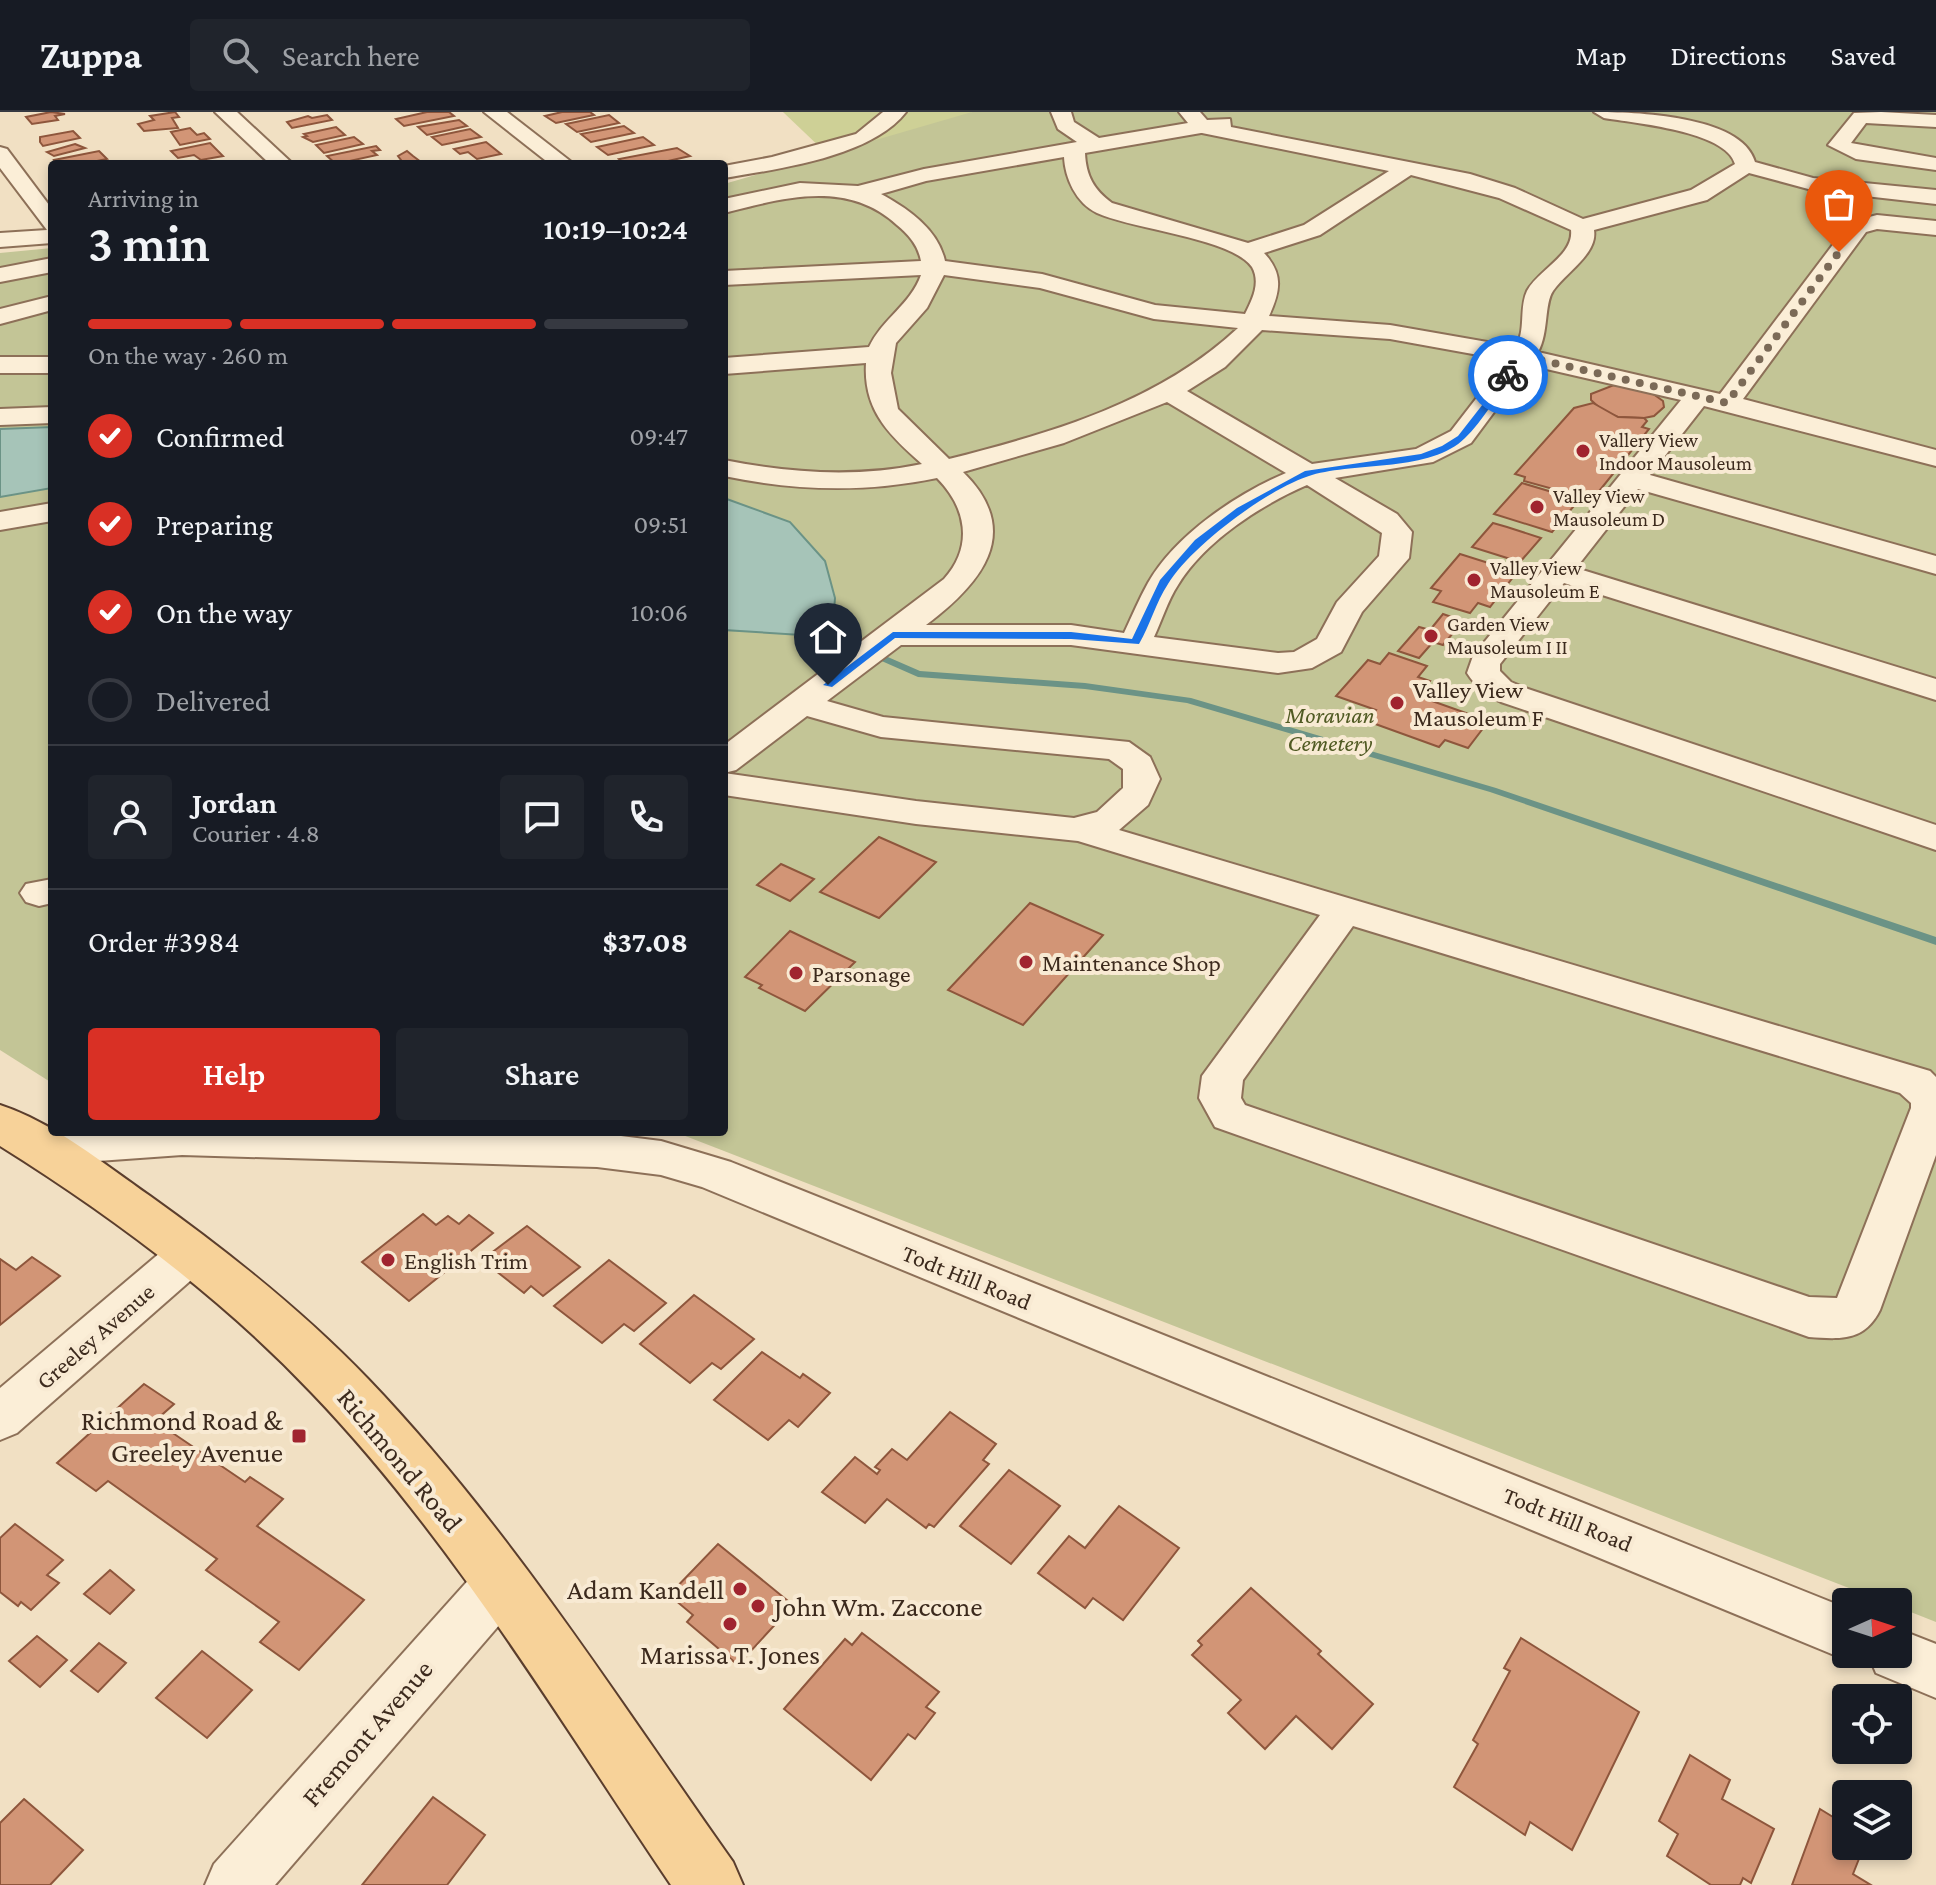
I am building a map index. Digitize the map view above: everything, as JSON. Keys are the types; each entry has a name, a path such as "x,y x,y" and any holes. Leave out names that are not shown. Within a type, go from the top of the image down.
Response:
{"main road":[{"name":"Richmond Road","path":"21,1135 190,1254 310,1355 411,1467 500,1584 710,1885"}],"street":[{"path":"225,112 278,160"},
{"path":"494,112 558,160"},
{"path":"728,171 824,151 863,138 896,112"},
{"path":"1061,112 1065,125 1086,148"},
{"path":"1604,112 1727,139 1744,154 1746,166"},
{"path":"862,192 924,175 1086,148 1196,120 1252,117"},
{"path":"1936,121 1861,117 1838,145 1856,153 1936,164"},
{"path":"1196,120 1409,167 1507,193 1581,226 1699,195 1746,166 1812,184 1936,197"},
{"path":"728,469 786,478 853,479 902,477 946,468 1089,427 1166,390 1231,353 1265,307 1268,284 1262,264 1247,251 1104,208 1086,196 1079,182 1086,148"},
{"path":"0,153 48,219"},
{"path":"1247,251 1312,230 1409,167"},
{"path":"728,205 792,188 843,187 862,192 907,220 927,242 934,267 926,293 886,336 877,354 885,410 954,475 974,512 978,543 963,575 888,639 728,759"},
{"path":"1936,228 1877,222 1858,227 1712,400 1633,479 1484,663 1483,673 1499,689 1936,838"},
{"path":"1136,642 1164,582 1198,542 1262,496 1309,473 1423,456 1445,448 1461,437 1534,337 1538,293 1578,249 1584,234 1581,226"},
{"path":"0,240 48,236"},
{"path":"2,274 48,266"},
{"path":"728,278 934,267 1042,281 1154,312 1254,323 1401,333 1523,356 1934,453"},
{"path":"0,317 48,304"},
{"path":"728,366 877,354"},
{"path":"0,365 48,365"},
{"path":"888,639 1071,635 1278,663 1301,661 1330,645 1348,609 1394,558 1397,532 1387,520 1166,390"},
{"path":"0,417 48,415"},
{"path":"1633,479 1936,565"},
{"path":"0,521 48,513"},
{"path":"1556,571 1936,690"},
{"path":"802,704 881,727 1091,745 1117,749 1132,757 1142,770 1142,786 1130,803 1108,820 1083,831"},
{"path":"728,785 903,813 1083,831 1902,1077 1926,1089 1932,1098 1932,1108 1856,1310 1844,1320 1809,1317 1230,1116 1220,1105 1218,1092 1223,1076 1344,910"},
{"name":"Todt Hill Road","path":"21,1135 48,1136"},
{"name":"Todt Hill Road","path":"61,1136 550,1141 661,1158 715,1174 1832,1628"},
{"name":"Greeley Avenue","path":"6,1404 190,1254"},
{"name":"Fremont Avenue","path":"235,1885 500,1584"},
{"path":"1912,1661 1936,1671"}],"green space":[{"path":"783,112 972,112 948,132 825,152"},
{"name":"Moravian Cemetery","path":"972,112 1936,112 1936,1622 1912,1613 1912,1588 1849,1588 685,1136 728,1136 728,183"},
{"path":"48,248 48,1080 0,1050 0,253"}],"shaded area":[{"path":"48,427 48,489 0,497 0,429"},
{"path":"728,499 790,522 825,561 835,598 832,637 728,630"}],"building":[{"path":"51,112 65,114 55,116 58,120 32,124 26,117"},
{"path":"175,112 179,117 172,118 178,128 144,131 138,124 154,120 150,116"},
{"path":"427,112 449,112 454,116 404,126 396,119"},
{"path":"562,112 590,112 594,115 556,123 545,116"},
{"path":"327,115 332,120 292,128 287,122 308,116"},
{"path":"609,115 619,123 577,132 566,124"},
{"path":"459,120 467,126 427,135 418,127"},
{"path":"624,126 634,133 591,142 581,134"},
{"path":"336,127 345,135 313,142 303,137 307,136 304,134"},
{"path":"190,128 197,135 204,133 210,139 180,145 171,132"},
{"path":"470,129 481,137 442,145 432,137"},
{"path":"73,131 80,138 43,146 40,142 40,137"},
{"path":"354,137 363,144 324,153 316,145"},
{"path":"643,137 654,145 608,155 597,147"},
{"path":"486,142 501,154 477,159 468,152 460,154 454,149"},
{"path":"210,143 223,156 201,160 194,155 178,158 171,151"},
{"path":"75,144 85,148 54,156 47,152"},
{"path":"376,146 380,150 372,151 377,155 354,160 332,160 327,156"},
{"path":"677,148 690,156 672,160 619,159"},
{"path":"99,151 107,159 102,160 54,160"},
{"path":"407,151 418,160 401,160 398,156"},
{"path":"1614,385 1649,391 1663,401 1664,407 1654,416 1644,418 1618,417 1603,411 1591,400 1591,394"},
{"name":"Vallery View Indoor Mausoleum","path":"1593,403 1618,417 1644,418 1647,421 1642,427 1649,429 1596,495 1587,492 1582,497 1524,481 1525,477 1515,474 1574,408"},
{"name":"Valley View Mausoleum D","path":"1522,483 1579,500 1552,532 1494,514"},
{"name":"Valley View Mausoleum D","path":"1493,523 1541,538 1520,562 1472,547"},
{"name":"Valley View Mausoleum E","path":"1460,554 1517,572 1490,607 1478,603 1470,613 1433,602 1441,591 1431,588"},
{"name":"Garden View Mausoleum I II","path":"1443,614 1463,621 1443,645 1433,642 1419,658 1398,651 1419,627 1430,630"},
{"name":"Valley View Mausoleum F","path":"1389,653 1427,666 1418,677 1430,681 1418,696 1466,713 1461,719 1484,727 1468,748 1445,740 1439,747 1367,721 1376,710 1336,696 1368,660 1380,664"},
{"path":"879,837 936,862 879,918 820,892"},
{"path":"781,864 814,879 790,901 757,885"},
{"name":"Maintenance Shop","path":"1030,903 1103,935 1023,1025 948,990"},
{"name":"Parsonage","path":"790,931 855,962 805,1011 759,988 762,985 745,977"},
{"path":"423,1214 436,1225 448,1216 459,1224 469,1215 493,1233 409,1301 362,1262"},
{"path":"527,1226 580,1267 543,1296 531,1286 524,1293 482,1260"},
{"path":"32,1257 60,1276 0,1325 0,1259 16,1270"},
{"path":"609,1260 666,1303 634,1331 624,1324 602,1343 554,1306"},
{"path":"694,1295 754,1339 721,1369 712,1363 690,1383 640,1344"},
{"path":"762,1352 800,1378 803,1374 830,1393 798,1427 789,1420 768,1440 714,1400"},
{"path":"144,1384 174,1404 155,1421 245,1482 250,1477 283,1499 257,1526 364,1600 299,1670 260,1642 279,1622 206,1570 217,1559 108,1481 96,1491 57,1463"},
{"path":"950,1412 996,1444 983,1460 989,1464 934,1527 929,1524 926,1528 887,1499 865,1523 822,1492 855,1457 877,1474 880,1470 875,1467 892,1449 907,1460"},
{"path":"1009,1470 1060,1506 1011,1564 960,1526"},
{"path":"1119,1506 1179,1548 1123,1620 1093,1598 1085,1608 1038,1573 1069,1536 1085,1548"},
{"path":"15,1524 63,1560 47,1575 59,1583 31,1610 21,1602 18,1606 0,1592 0,1538"},
{"path":"718,1544 793,1605 738,1665 687,1622 693,1615 669,1595"},
{"path":"110,1570 134,1590 110,1614 84,1594"},
{"path":"1251,1588 1321,1651 1318,1654 1373,1704 1332,1749 1296,1716 1265,1749 1228,1713 1241,1700 1192,1655 1202,1645 1198,1641"},
{"path":"862,1633 939,1692 926,1707 935,1713 915,1739 908,1734 871,1780 784,1709 845,1639 852,1645"},
{"path":"37,1636 67,1660 40,1687 9,1661"},
{"path":"1521,1638 1639,1712 1572,1850 1530,1822 1525,1835 1454,1787 1478,1744 1473,1740 1510,1671 1504,1668"},
{"path":"99,1643 126,1663 98,1692 71,1671"},
{"path":"202,1651 252,1690 207,1738 156,1698"},
{"path":"1690,1755 1730,1780 1722,1799 1774,1829 1751,1883 1743,1878 1740,1885 1711,1885 1667,1856 1678,1834 1659,1821"},
{"path":"433,1797 485,1835 447,1885 362,1885"},
{"path":"24,1799 83,1850 50,1885 0,1885 0,1823"},
{"path":"1820,1809 1832,1816 1832,1860 1858,1860 1853,1874 1871,1885 1792,1885"}],"waterway":[{"path":"821,631 918,674 1085,686 1188,700 1493,790 1936,941"}],"way so far":[{"path":"1508,375 1523,356 1727,403 1839,252"}],"place":[{"name":"Vallery View Indoor Mausoleum","path":"1583,451"},
{"name":"Valley View Mausoleum D","path":"1537,507"},
{"name":"Valley View Mausoleum E","path":"1474,580"},
{"name":"Garden View Mausoleum I II","path":"1431,636"},
{"name":"Valley View Mausoleum F","path":"1397,703"},
{"name":"Maintenance Shop","path":"1026,962"},
{"name":"Parsonage","path":"796,973"},
{"name":"English Trim","path":"388,1260"},
{"name":"Richmond Road & Greeley Avenue","path":"299,1436"},
{"name":"Adam Kandell","path":"740,1589"},
{"name":"John Wm. Zaccone","path":"758,1606"},
{"name":"Marissa T. Jones","path":"730,1624"}],"route":[{"path":"828,685 893,635 1071,635 1136,642 1164,582 1198,542 1240,510 1273,489 1309,473 1423,456 1445,448 1461,437 1508,375"}]}
